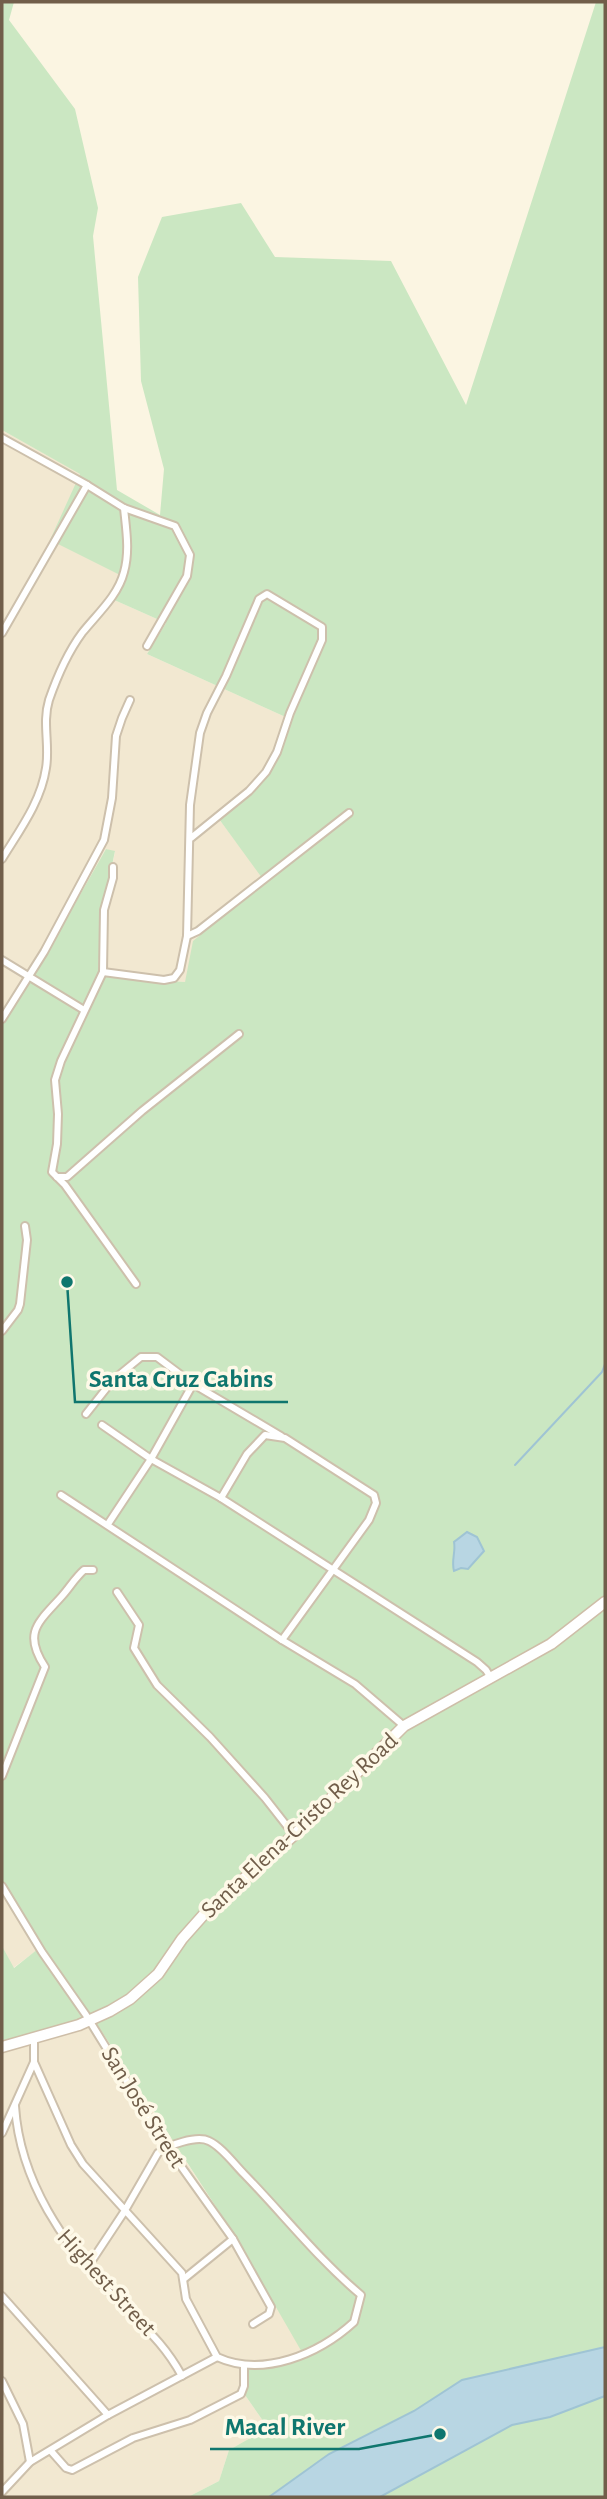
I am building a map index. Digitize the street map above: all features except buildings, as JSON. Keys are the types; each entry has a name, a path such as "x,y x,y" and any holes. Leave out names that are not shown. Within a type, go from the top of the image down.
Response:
{"main road":[{"name":"Santa Elena-Cristo Rey Road","path":"2,2047 90,2020 120,2006 148,1984 196,1923 294,1835 404,1726 551,1644 605,1602"}],"street":[{"path":"2,438 124,508 174,526 190,555 190,569 146,646"},
{"path":"2,633 87,485"},
{"path":"2,859 28,818 43,783 47,766 45,722 59,676 77,640 116,591 124,573 127,553 124,508"},
{"path":"103,972 164,980 174,978 180,970 187,936 193,775 203,723 259,599 267,594 322,627 322,640 290,713 277,752 266,772 249,791 191,838"},
{"path":"2,1019 44,951 104,840 112,798 116,736 130,700"},
{"path":"187,936 208,923 349,813"},
{"path":"113,867 113,878 104,910 103,972 55,1080 58,1114 52,1172 136,1284"},
{"path":"2,960 84,1010"},
{"path":"57,1177 67,1177 142,1111 239,1034"},
{"path":"2,1331 20,1304 27,1240 25,1226"},
{"path":"86,1414 113,1380 141,1357 157,1357 193,1384 374,1495 376,1503 369,1520 282,1640"},
{"path":"108,1524 151,1459 193,1384"},
{"path":"103,1425 151,1459 221,1498 477,1662 491,1678"},
{"path":"221,1498 247,1454 265,1435 285,1438"},
{"path":"61,1494 282,1640 355,1684 404,1726"},
{"path":"2,1776 44,1667 35,1653 36,1628 44,1615 68,1590 72,1581 84,1570 93,1570"},
{"path":"117,1592 139,1625 134,1648 157,1685 265,1798 294,1835"},
{"name":"San José Street","path":"2,1886 42,1952 90,2020 168,2147 233,2239 271,2308 269,2314 253,2324"},
{"path":"2,2133 34,2062 34,2038"},
{"path":"34,2062 71,2145 89,2172 124,2212 153,2239 185,2278 186,2299 205,2329 217,2357"},
{"name":"Highest Street","path":"15,2106 19,2141 32,2179 58,2231 87,2267 159,2340 173,2358 182,2376"},
{"path":"2,2492 30,2462 108,2415 217,2357 244,2365 261,2366 287,2360 325,2342 354,2322 361,2295 341,2279 270,2200 214,2144 200,2138 168,2147 159,2153 87,2267"},
{"path":"185,2278 233,2239"},
{"path":"2,2296 108,2415"},
{"path":"51,2451 66,2468 72,2470 133,2438 199,2416 241,2394 244,2365"},
{"path":"2,2381 23,2424 30,2462"}],"shaded area":[{"path":"2,430 81,474 124,577 112,599 166,623 147,654 290,719 269,773 219,819 266,882 185,982 98,976 101,918 115,852 106,849 35,974 2,1017"},
{"path":"2,1881 44,1945 13,1968 2,1946"},
{"path":"90,2015 235,2236 304,2354 245,2395 268,2428 229,2450 219,2481 188,2497 2,2497 2,2042 71,2024"}],"green space":[{"path":"2,2 14,2 9,20 75,109 98,208 93,236 117,490 160,515 164,469 141,381 138,277 162,217 241,203 275,257 391,261 466,405 596,2 605,2 605,2347 462,2380 414,2411 329,2454 269,2497 188,2497 219,2481 229,2450 268,2428 245,2395 248,2369 275,2366 303,2354 235,2236 91,2015 71,2024 2,2042 2,1946 14,1968 43,1945 2,1881 2,1017 35,974 106,849 115,851 101,918 98,976 185,982 193,941 265,882 219,819 269,773 290,719 147,654 166,623 112,599 124,577 50,540 80,474 2,430"},
{"path":"605,2396 605,2497 380,2497 512,2425 550,2417"}],"water":[{"path":"467,1532 477,1537 484,1551 468,1569 454,1571 454,1542"},
{"path":"605,2347 605,2396 550,2417 512,2425 380,2497 269,2497 329,2454 414,2411 462,2380"}],"waterway":[{"path":"515,1465 602,1372 605,1364"}],"place":[{"name":"Santa Cruz Cabins","path":"67,1282"},
{"name":"Macal River","path":"440,2434"}]}
